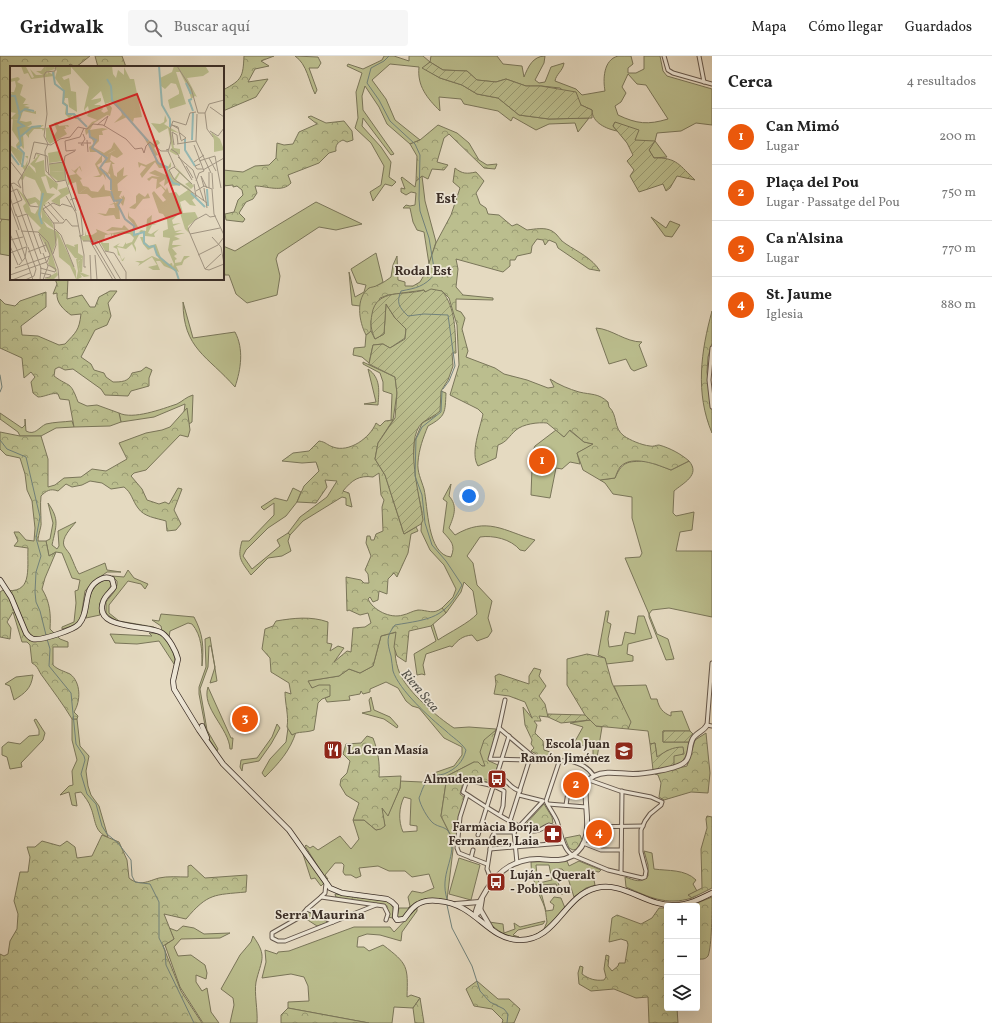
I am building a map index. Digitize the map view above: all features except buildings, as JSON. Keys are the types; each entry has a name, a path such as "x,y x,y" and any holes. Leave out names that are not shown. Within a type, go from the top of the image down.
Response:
{"main road":[{"path":"0,580 11,597 26,633 30,638 37,640 77,626 83,617 87,594 93,585 104,577 112,579 115,583 113,589 103,602 104,614 115,623 157,631 164,635 178,659 173,681 174,689 208,742 227,768 289,830 330,888 337,892 391,901 395,905 395,917 399,920 404,919 416,905 423,901 440,901 456,904 475,916 494,932 513,939 536,937 552,928 579,896 599,887 619,888 655,903 671,905 691,902 712,892"},
{"path":"202,726 208,742"}],"street":[{"path":"664,56 668,70 712,84"},
{"path":"699,56 704,82"},
{"path":"712,348 709,363 712,407"},
{"path":"475,916 479,902 494,879 503,870 517,863 539,859 563,860 572,855 583,843 588,827 586,787 589,780 594,776 613,772 641,774 682,765 688,758 694,738 710,726 712,663"},
{"path":"505,700 490,759 558,762 571,761 589,769 594,776"},
{"path":"499,728 538,761"},
{"path":"478,835 509,736"},
{"path":"510,821 529,761"},
{"path":"517,863 514,832 546,802 558,762"},
{"path":"497,776 505,778 512,788 520,793 546,802 586,807"},
{"path":"500,815 503,806 504,791 494,786 467,780 463,792 500,815 526,830 534,831 549,825 559,829"},
{"path":"546,802 559,829 563,843 572,855 621,873 642,878 645,876 646,871 641,852 643,826 650,814 661,805 662,802 651,797 622,791 589,780"},
{"path":"566,805 569,786"},
{"path":"621,873 622,791"},
{"path":"467,795 460,817 457,848 459,853 487,864"},
{"path":"588,827 643,826"},
{"path":"494,879 489,874 487,864 492,837 495,832 514,832"},
{"path":"490,848 563,843"},
{"path":"583,843 601,850 621,850"},
{"path":"471,858 473,850"},
{"path":"325,892 326,882"},
{"path":"330,888 294,921 272,933 272,938 275,940 284,941 376,905"},
{"path":"325,892 333,897"},
{"path":"333,897 337,892"},
{"path":"321,897 333,897 384,906 387,910 386,920"},
{"path":"475,916 480,909 483,897"},
{"path":"456,904 472,904 479,902"},
{"path":"307,909 333,922"},
{"path":"480,909 486,922 494,932"}],"green space":[{"path":"0,56 90,56 77,66 70,64 69,66 10,66 10,220 0,219"},
{"path":"95,56 122,56 126,66 98,66"},
{"path":"244,56 274,56 261,61 269,66 255,69 248,82 268,79 256,97 224,111 224,89 238,80 243,69"},
{"path":"295,56 318,57 321,63 318,68 309,68 317,90 315,94 305,68"},
{"path":"384,56 394,56 409,61 409,56 423,56 430,62 423,68 440,78 462,85 477,94 498,98 519,115 549,119 589,118 578,132 575,123 549,124 536,130 513,117 511,121 498,111 464,104 461,99 439,97 440,111 421,86 419,67 390,64 372,80 386,99 395,120 420,140 410,144 387,124 379,107 365,86 362,96 363,110 394,154 391,155 363,118 362,126 381,147 391,162 389,177 396,182 392,186 385,184 373,201 370,192 381,185 384,166 371,143 355,128 358,118 356,92 362,73 347,66 348,64 363,69 382,60"},
{"path":"431,56 497,56 503,64 522,66 524,77 529,66 534,60 541,56 545,56 544,63 535,80 539,83 545,82 551,67 564,63 555,81 576,89 582,95 605,91 605,71 609,62 613,58 618,56 631,56 633,64 628,68 628,73 636,73 644,69 644,56 660,56 663,71 667,76 712,89 712,125 696,123 681,131 657,133 655,141 667,157 654,158 649,150 654,142 634,141 615,122 613,126 617,131 601,125 594,118 592,110 581,105 560,88 526,86 506,79 496,82 477,80 467,71 443,70 430,62","holes":["628,74 637,84 646,85 668,119 643,123 618,115 615,106 621,102 626,93 622,87"]},
{"path":"430,62 443,70 467,71 477,80 496,82 506,79 526,86 541,86 576,92 581,105 592,110 592,118 549,119 519,115 498,98 477,94 462,85 440,78 422,68"},
{"path":"311,116 326,123 344,121 352,131 353,140 347,142 343,140 341,141 336,145 336,151 329,153 319,163 288,175 291,183 283,188 255,186 257,193 253,199 246,202 239,213 245,219 243,222 226,220 225,214 234,212 238,200 243,195 242,190 237,186 224,186 224,170 243,172 255,166 269,165 276,158 277,143 284,145 293,144 299,132 317,124 308,117"},
{"path":"615,122 639,130 635,140 655,141 649,150 654,158 668,159 678,163 695,180 677,176 670,188 666,191 663,184 639,192 630,176 634,170 627,161 633,155 627,143 613,126"},
{"path":"438,125 457,133 469,143 479,160 487,165 497,164 495,169 484,168 449,134 444,138 437,162 448,165 444,170 432,169 428,179 422,176 416,181 417,156 410,144 420,140"},
{"path":"455,168 465,173 476,172 484,181 476,193 480,204 486,208 488,214 499,215 512,226 517,224 527,230 543,229 552,231 564,243 589,259 600,271 589,269 558,248 556,243 549,240 545,245 543,240 537,239 532,246 531,253 517,256 515,260 510,260 510,266 503,272 456,259 458,269 456,287 463,295 493,298 493,300 456,299 456,310 461,312 465,318 462,329 468,351 466,357 495,368 504,374 527,380 548,388 554,387 550,379 572,390 601,397 608,402 609,407 614,414 618,429 624,436 643,445 659,445 667,448 689,461 671,470 645,462 631,461 620,467 615,478 600,480 583,470 577,453 593,444 584,442 570,430 564,437 547,423 539,423 527,425 516,430 506,441 498,445 496,458 478,466 475,448 483,414 478,409 450,395 459,365 457,325 449,298 442,291 425,292 424,290 388,295 380,298 371,321 371,331 366,335 360,317 360,304 362,298 369,288 380,284 391,277 393,265 397,256 398,280 405,282 405,286 413,286 420,282 426,272 436,243 451,215 460,188 453,182"},
{"path":"422,176 425,201 436,242 429,264 424,232 417,230 413,222 410,208 403,208 406,205 415,205 416,193 411,192 406,195 401,192 401,188 405,189 401,178 402,177 415,187 416,181"},
{"path":"316,202 362,224 336,230 319,227 278,254 276,259 280,276 277,295 247,303 236,294 229,275 225,275 224,246 235,251"},
{"path":"651,217 666,228 670,221 680,225 672,237 665,236"},
{"path":"2,219 10,220 10,256 0,254 0,223"},
{"path":"376,253 383,282 366,293 360,306 352,305 349,272 355,297 364,292 366,285 357,283 351,269"},
{"path":"55,280 68,280 67,299 82,295 90,307 95,307 99,297 110,291 117,291 108,303 111,316 107,325 95,330 81,357 91,364 94,370 104,373 106,377 113,382 122,382 127,380 132,373 141,371 146,367 152,370 149,378 149,386 131,391 128,396 105,395 101,389 73,369 65,370 59,367 55,369 54,376 71,387 78,402 87,406 97,405 119,413 121,422 110,426 74,427 69,400 60,399 58,394 38,397 33,393 31,382 35,377 31,372 24,378 22,358 0,348 0,299 5,304 15,306 20,301 46,292 46,307 21,326 22,335 38,336 59,345 65,344 74,334 78,328 81,314 71,315 61,306 57,293 53,294 57,284"},
{"path":"431,289 442,291 450,305 454,320 456,353 452,353 453,366 448,380 441,391 440,411 422,423 417,431 414,442 415,470 423,520 421,524 404,534 385,475 375,459 378,443 395,418 397,393 395,377 369,364 373,345 383,344 390,348 405,339 406,329 395,318 386,304 384,334 375,339 371,327 371,318 375,306 379,300 385,297 392,294 424,290 425,292"},
{"path":"183,302 193,338 235,332 240,345 241,359 235,387 207,359 192,341 187,331 184,318"},
{"path":"386,304 395,318 406,329 405,338 390,348 383,344 373,345 369,363 362,357 353,355 354,348 365,347 366,335 371,331 375,339 384,334"},
{"path":"712,311 712,343 708,357 707,372 712,410 712,433 703,403 702,372 705,341"},
{"path":"596,328 630,340 642,342 639,345 647,366 634,371 631,369 626,359 609,364"},
{"path":"363,362 395,377 397,393 393,420 391,420 392,394 383,391 383,382 380,373 363,364"},
{"path":"368,369 375,376 377,381 379,390 378,405 364,404 376,402"},
{"path":"441,391 446,393 445,410 438,419 428,426 420,448 418,466 424,489 430,529 437,548 443,554 451,557 453,546 443,532 447,502 443,499 451,484 449,496 454,504 454,511 449,528 455,535 466,529 477,526 486,526 505,529 535,540 525,551 520,550 512,543 502,539 480,537 467,556 473,563 477,585 492,601 488,618 492,631 488,637 477,641 472,635 466,636 456,642 452,647 450,646 426,654 423,665 425,675 417,675 414,654 436,641 431,626 433,624 438,640 477,614 473,591 464,582 461,592 446,613 442,608 453,597 456,589 444,565 430,550 421,531 422,512 413,470 414,443 422,423 435,416"},
{"path":"193,395 192,422 189,424 186,409 184,412 185,404 154,417 121,422 119,413 125,415 140,415 177,404"},
{"path":"187,408 190,430 188,437 180,435 146,470 134,473 131,476 142,489 147,500 159,504 165,502 169,504 178,488 182,489 174,510 181,524 176,530 167,531 166,521 150,517 141,511 124,487 111,489 102,483 90,481 82,485 72,487 66,484 58,491 48,490 41,496 41,524 38,541 46,541 49,556 56,552 42,589 47,599 49,608 50,629 60,639 68,642 68,647 53,647 53,665 74,677 78,687 79,697 74,712 78,716 77,719 72,719 32,663 30,645 27,642 22,642 13,612 7,622 11,628 10,639 0,637 0,592 3,590 13,591 19,589 24,585 28,572 28,548 14,546 18,541 14,532 19,532 26,540 34,541 35,528 32,501 27,490 25,474 20,458 6,455 0,449 0,432 20,436 41,436 48,459 48,487 55,485 64,478 81,477 92,469 106,471 127,459 119,443 146,433 170,427"},
{"path":"0,413 22,428 25,425 25,419 26,431 29,432 34,432 46,424 56,422 72,421 74,427 56,428 41,436 20,436 18,432 0,419"},
{"path":"393,420 378,443 375,459 385,475 404,534 416,527 418,531 411,534 408,553 397,577 394,573 388,579 387,594 379,591 378,600 373,602 370,597 368,599 374,607 382,613 393,616 403,615 418,610 433,612 442,608 446,613 431,626 409,631 406,662 397,656 394,647 396,632 381,636 373,666 360,673 349,669 339,676 308,681 312,688 319,685 330,685 330,696 322,699 318,703 314,730 292,735 287,727 288,719 285,696 285,692 291,694 289,683 271,672 270,658 262,649 265,629 273,626 276,621 296,618 322,620 328,622 327,643 332,644 330,651 338,646 344,648 334,662 347,651 351,652 353,628 365,627 371,623 368,613 360,615 349,610 347,611 346,577 361,580 364,583 369,583 368,574 365,570 371,556 366,543 367,536 370,536 371,540 374,540 376,534 383,531 382,507 384,500 381,495 379,473 373,477 356,479 343,491 349,493 352,507 346,505 346,498 342,497 303,521 290,535 288,533 300,517 327,497 337,481 325,480 327,487 316,503 297,502 304,486 319,471 316,462 302,463 282,461 293,453 309,451 319,441 339,448 352,446 364,439 376,423 380,426 385,421"},
{"path":"556,430 564,437 569,430 584,442 594,444 577,453 580,464 570,462 562,469 556,468 550,498 531,495 532,468 530,457 535,446"},
{"path":"648,461 671,470 689,461 692,466 692,475 686,482 674,491 673,513 676,516 694,512 692,530 680,532 676,551 712,551 712,617 669,608 652,610 649,614 625,558 640,557 642,553 632,518 632,497 613,494 605,483 600,480 615,478 621,467 628,463"},
{"path":"293,488 301,492 297,502 286,516 268,528 246,550 243,556 252,569 280,546 277,540 288,533 290,535 288,541 291,551 282,556 268,558 251,575 240,556 242,541 249,541 274,515 274,503 264,510 261,507 275,498 287,501"},
{"path":"48,503 56,519 56,528 52,545 57,549 59,546 58,531 76,522 67,533 63,543 79,574 105,563 107,570 121,572 107,572 93,582 85,591 81,617 76,625 62,629 62,627 74,622 76,603 75,591 78,590 80,580 72,578 62,553 56,552 49,556 46,541 50,539 53,523"},
{"path":"128,570 134,578 148,584 145,589 141,584 128,581 109,605 109,613 119,621 154,627 156,629 123,623 117,621 106,613 106,602 114,592 117,584 117,581 112,576 124,577"},
{"path":"107,579 112,584 100,603 100,615 86,618 90,595 96,585"},
{"path":"606,611 609,611 607,622 611,624 608,639 609,647 622,645 625,632 635,634 638,616 644,616 652,638 628,644 627,654 633,656 633,661 606,664 605,658 598,655"},
{"path":"161,614 194,617 202,640 202,666 200,638 192,624 188,623 170,631 169,637 162,631 161,626 152,620 159,621"},
{"path":"649,614 657,634 668,639 674,659 666,660"},
{"path":"397,632 395,653 400,674 416,696 440,717 454,728 469,727 496,729 485,766 474,762 447,776 441,816 453,840 453,850 447,900 421,900 413,906 403,918 397,917 399,908 408,908 410,906 408,897 412,891 422,893 434,888 429,874 412,877 405,871 389,871 378,866 359,868 361,876 356,878 351,875 345,875 343,872 344,865 342,863 335,863 325,875 328,879 326,879 305,846 306,845 310,848 313,846 318,850 340,836 351,849 359,839 353,820 364,820 376,830 385,826 381,807 388,815 400,788 400,781 422,782 434,773 454,766 462,755 462,747 444,738 419,708 412,706 406,701 398,688 386,682 370,689 370,692 363,694 361,691 360,694 349,696 350,700 327,702 325,698 330,696 312,688 307,681 339,676 349,669 360,673 373,666 381,636","holes":["404,797 411,799 410,825 417,826 417,831 403,832 400,819 401,805"]},
{"path":"149,633 159,634 165,639 173,652 175,661 174,664 159,641 137,644 115,643 110,634 152,636"},
{"path":"210,637 214,660 211,646 209,646 208,667 200,689 207,730 218,749 217,751 207,736 199,694 199,687 206,667 205,639"},
{"path":"587,654 605,658 612,683 631,722 628,729 596,726 585,715 567,685 567,659"},
{"path":"215,667 217,681 210,683"},
{"path":"534,668 541,670 539,676 546,686 539,696 545,704 548,717 539,716 541,721 534,721 537,725 535,733 543,741 544,750 550,752 549,757 541,757 531,751 534,748 531,744 532,740 525,725 523,707 532,718 525,702 509,696 494,694 496,684 495,676 499,674 529,684 529,676"},
{"path":"33,675 31,684 27,690 14,700 10,686 5,684 16,677"},
{"path":"646,685 651,699 657,699 660,708 664,712 671,716 671,712 682,711 690,731 663,731 663,742 689,742 685,757 677,765 672,766 668,750 657,758 655,743 650,744 648,731 628,729 630,722 614,686"},
{"path":"208,687 231,738 233,738 232,749 230,749 225,733 208,703"},
{"path":"371,697 374,710 390,717 398,726 397,728 384,719 362,713 371,711 369,700"},
{"path":"548,714 585,715 590,720 561,723 548,717"},
{"path":"36,719 45,733 43,740 21,763 22,767 10,769 7,757 2,755 2,747 8,742 20,744 29,736 39,735 39,730 34,720"},
{"path":"72,719 77,719 80,746 89,756 86,771 88,786 91,795 99,806 108,837 103,835 96,826 90,806 81,792 75,793 77,806 72,805 69,792 60,795 69,786 73,785 72,771 77,760 72,740"},
{"path":"590,720 596,726 602,727 597,758 593,754 593,746 573,745 583,727 570,723"},
{"path":"277,724 280,728 259,761 243,764 242,771 240,767 241,760 257,758 272,737"},
{"path":"288,728 292,735 296,732 294,739 279,762 265,777 262,773 270,759 286,742"},
{"path":"496,730 489,761 498,765 492,783 466,778 464,779 460,794 465,798 460,813 457,840 453,840 441,816 447,776 474,762 478,762 482,766 485,766 480,752 484,740"},
{"path":"663,731 690,731 693,734 689,742 663,742"},
{"path":"706,733 710,773 708,793 691,792 664,800 659,797 661,783 658,775 655,774 687,766 695,740"},
{"path":"367,736 373,738 376,748 379,762 379,777 401,776 400,788 388,816 382,808 385,826 376,830 364,820 353,820 359,803 346,795 340,785 341,779 347,773 350,761 343,754 346,744 361,743"},
{"path":"655,743 657,757 669,750 679,747 683,747 684,754 674,756 674,764 672,766 653,770 650,744"},
{"path":"544,804 552,817 553,823 541,828 528,828 525,825"},
{"path":"707,816 712,817 712,888 692,898 688,895 702,888 701,849 707,828"},
{"path":"102,835 119,842 127,860 129,878 140,883 166,877 188,877 188,866 191,865 205,878 247,875 246,892 212,897 200,904 186,919 164,914 174,939 163,946 181,991 202,1023 0,1023 0,954 4,956 8,954 10,941 17,929 18,914 14,901 20,872 28,872 30,857 27,847 35,847 42,841 60,846 67,841 75,847 77,858 92,856"},
{"path":"580,835 582,840 577,849 573,850 569,848 565,838"},
{"path":"302,851 324,883 321,886 315,878 311,879"},
{"path":"644,851 652,853 654,869 682,872 692,876 696,880 693,884 697,891 689,895 692,898 666,901 650,897 626,887 625,877 640,881 648,876 648,865"},
{"path":"459,858 480,865 471,900 449,894"},
{"path":"567,861 569,866 579,861 601,870 599,872 592,871 595,885 586,888 574,897 567,875 562,869 554,869 562,895 556,884 539,885 546,911 553,910 554,905 550,902 554,897 561,898 565,908 548,927 535,935 544,929 547,922 545,908 533,878 531,862","holes":["536,865 549,865 552,880 539,883"]},
{"path":"335,894 386,900 393,908 393,918 387,917 384,906 336,898"},
{"path":"712,897 712,928 709,951 708,956 703,959 700,959 700,903 697,903"},
{"path":"417,908 417,911 402,932 401,941 380,935 367,934 358,937 357,947 364,947 369,951 383,945 397,957 405,966 407,978 407,997 411,995 420,998 413,1008 394,1007 392,1023 369,1023 288,1008 288,1002 309,1001 308,986 304,977 291,974 262,978 266,962 265,950 277,954 278,952 289,951 354,927 390,927 394,932"},
{"path":"659,908 664,908 664,1011 677,1011 678,1023 649,1023 648,997 636,998 614,989 591,991 579,984 578,973 580,966 583,967 582,974 587,977 604,980 606,977 604,969 606,955 609,956 608,966 612,971 618,966 619,963 625,963 628,945 627,941 621,939 609,942 612,918 617,915 641,924 652,918"},
{"path":"307,911 326,920 327,923 317,926 303,917"},
{"path":"545,921 543,924 518,930 513,935 519,937 502,933 489,922 503,924 504,933 515,929 514,923 520,927"},
{"path":"183,926 194,928 204,934 230,933 220,938 181,939 174,947 178,956 191,955 205,965 207,973 206,979 196,975 196,982 202,991 207,988 211,1012 219,1023 203,1023 180,987 165,945 174,939 169,928 177,931"},
{"path":"253,936 258,943 262,954 256,982 257,1023 230,1023 234,1005 233,998 221,989 240,955 251,942"},
{"path":"477,981 498,999 509,999 520,1009 514,1023 502,1023 503,1020 492,1009 474,1006 466,989"},
{"path":"420,998 424,1023 415,1023 413,1008"},
{"path":"288,1008 369,1023 281,1023 281,1015"}],"waterway":[{"path":"389,56 384,61 371,68 367,83 379,100 390,121 415,144 420,155 420,211 429,238 435,274 427,282 420,286 401,291 399,305 408,316 424,314 448,315 455,366 449,381 443,389"},
{"path":"0,375 2,387 0,392"},
{"name":"Riera Seca","path":"442,391 441,412 422,427 416,439 415,476 422,495 425,523 432,545 446,561 462,585 449,605 435,616 395,625 390,633 388,643 393,671 402,687 424,711 466,750 461,762 452,770 444,774 433,776 427,781 419,798 423,808 433,823 446,829 450,834 452,846 445,882 447,899"},
{"path":"0,440 7,449 26,457 40,517 36,538 41,556 36,572 35,592 36,602 40,611 46,635"},
{"path":"47,639 50,649 49,666 71,693 76,744 85,760 81,774 87,794 96,804 102,826 107,834 118,843 131,860 132,876 135,882 150,884 159,902 159,938 165,950 166,965 194,1023"},
{"path":"447,905 452,928 472,966 480,991 490,1002 504,1009 508,1014 507,1023"}],"place":[{"name":"Can Mimó","path":"542,461"},
{"name":"Ca n'Alsina","path":"245,719"},
{"name":"La Gran Masía","path":"333,750"},
{"name":"Escola Juan Ramón Jiménez","path":"624,751"},
{"name":"Almudena","path":"497,779"},
{"name":"Plaça del Pou","path":"576,785"},
{"name":"St. Jaume","path":"599,833"},
{"name":"Farmàcia Borja Fernandez, Laia","path":"553,834"},
{"name":"Luján - Queralt - Poblenou","path":"496,882"}],"district":[{"name":"Est","path":"446,198"},
{"name":"Rodal Est","path":"423,270"},
{"name":"Serra Maurina","path":"320,914"}]}
